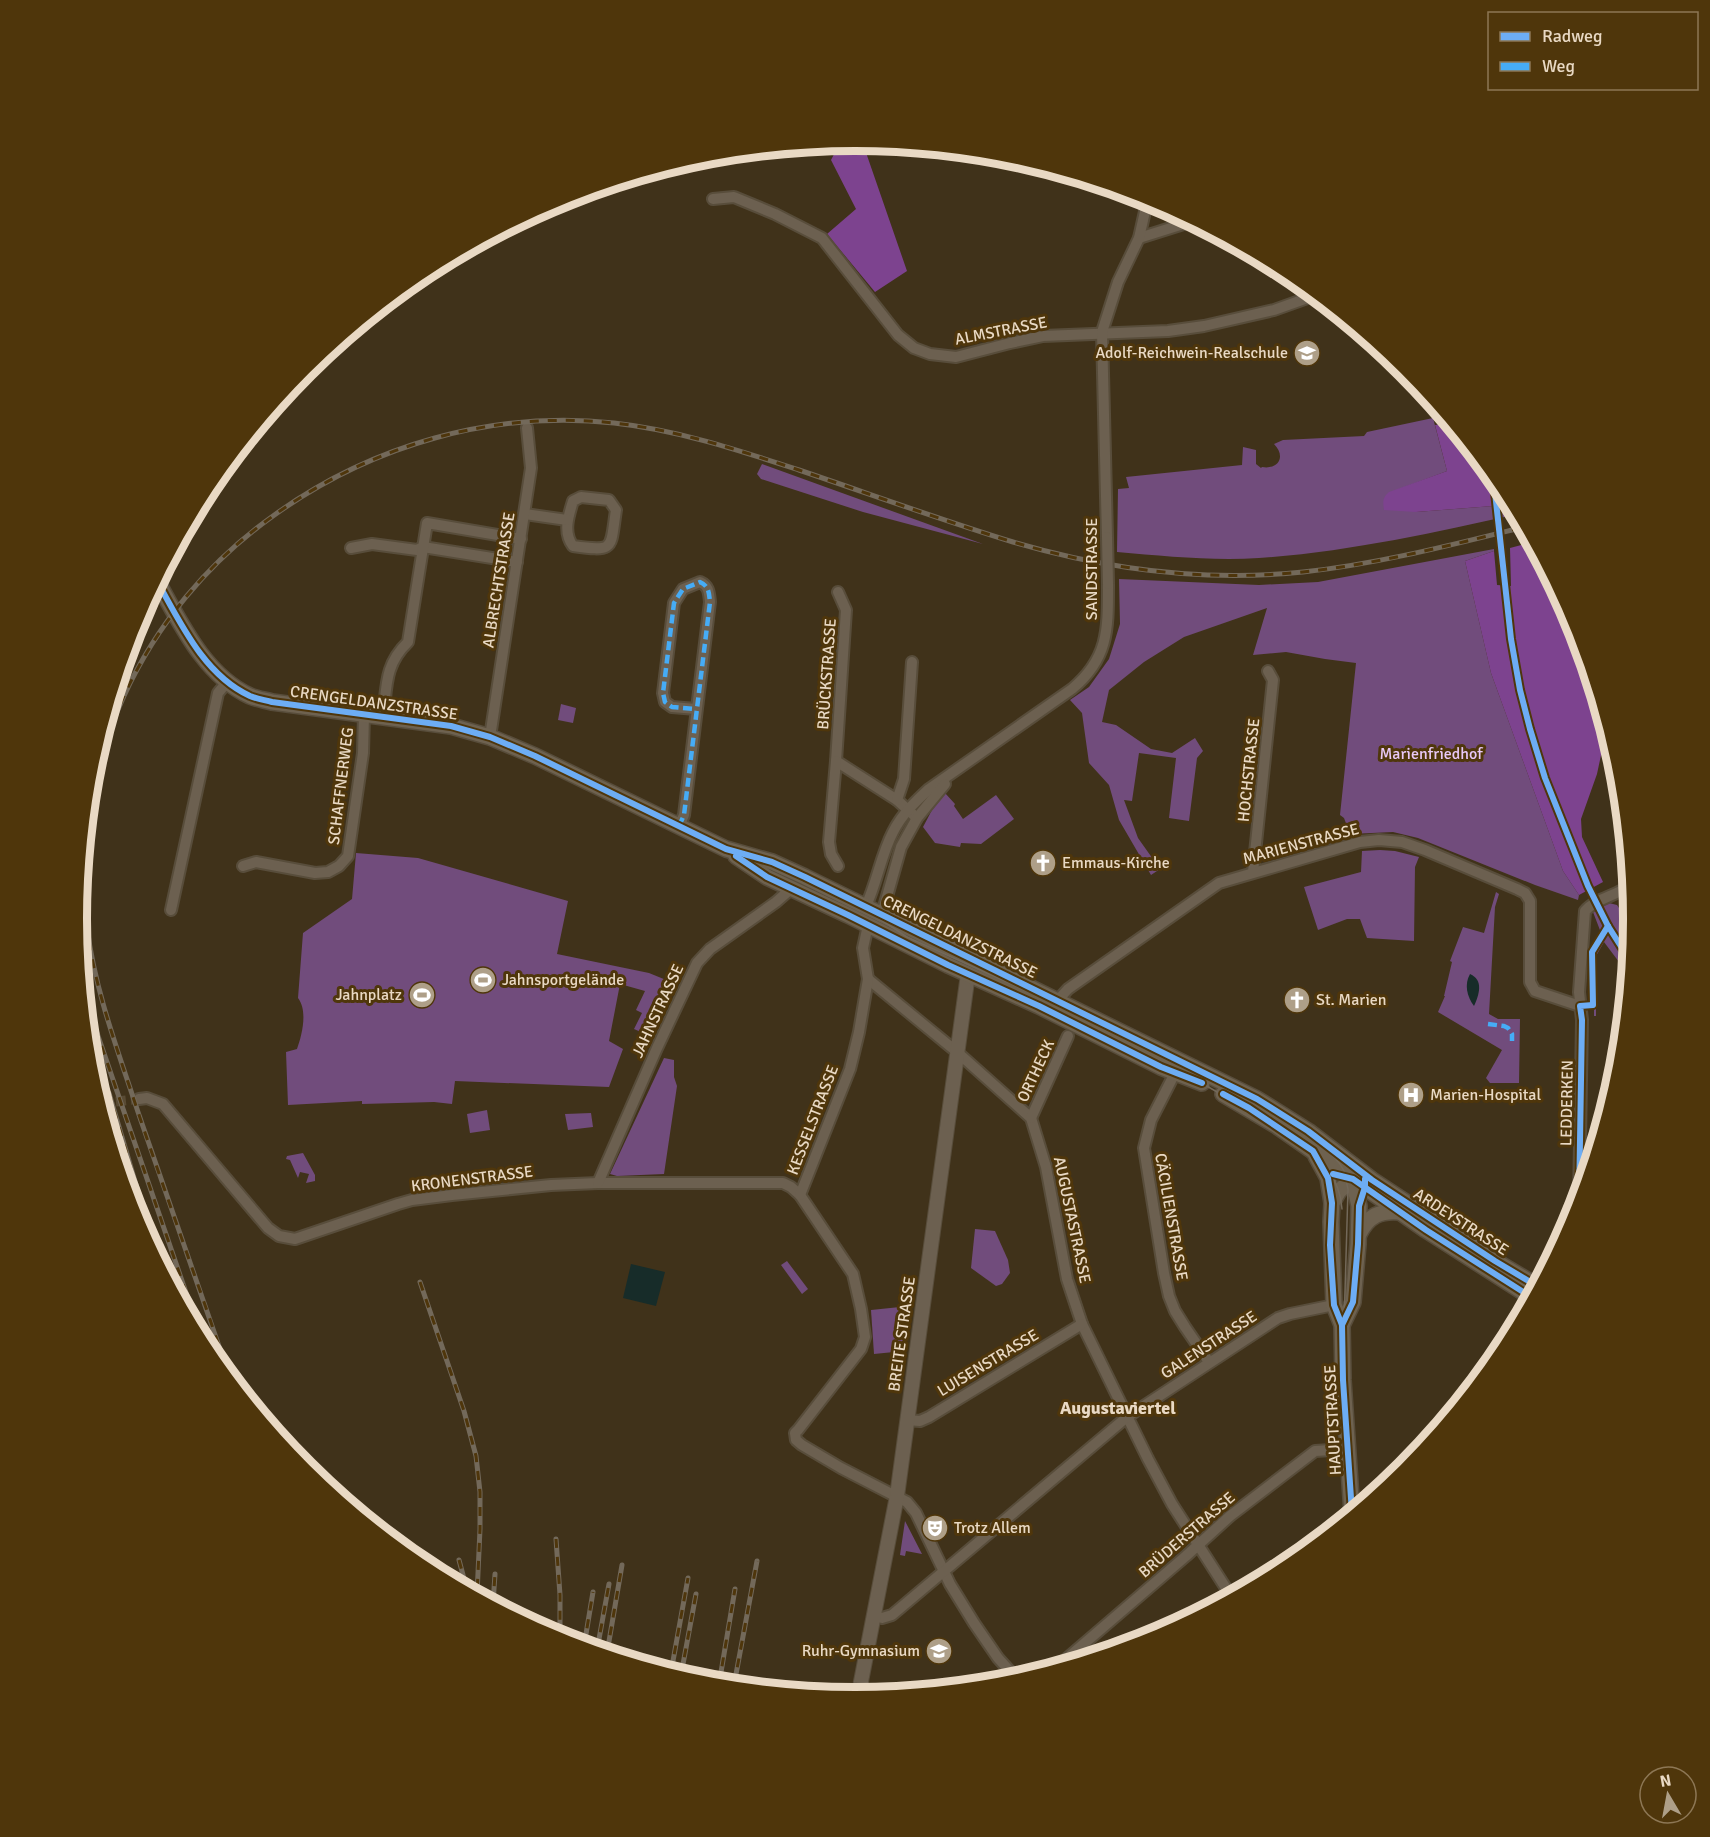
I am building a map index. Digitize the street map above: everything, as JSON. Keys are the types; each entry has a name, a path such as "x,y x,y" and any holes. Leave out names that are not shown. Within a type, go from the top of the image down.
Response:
{"main road":[{"name":"CRENGELDANZSTRASSE","path":"162,589 186,631 207,660 228,681 250,696 272,702 451,726 490,737 536,756 726,849 766,877 968,974 1176,1067"},
{"name":"CRENGELDANZSTRASSE","path":"726,849 772,862 805,877 1058,1000 1313,1146 1344,1159 1353,1179"},
{"path":"792,888 805,877"},
{"path":"866,906 868,925"},
{"path":"868,925 882,914"},
{"path":"958,951 968,974"},
{"name":"CRENGELDANZSTRASSE","path":"1313,1146 1353,1179"},
{"name":"HAUPTSTRASSE","path":"1313,1146 1326,1173 1332,1203 1330,1245 1334,1305 1342,1325 1343,1380 1351,1504"},
{"name":"ARDEYSTRASSE","path":"1344,1159 1372,1180 1531,1283"},
{"path":"1332,1203 1339,1191 1353,1179 1372,1180"},
{"name":"HAUPTSTRASSE","path":"1342,1325 1353,1302 1359,1206 1353,1179"},
{"name":"ARDEYSTRASSE","path":"1353,1179 1525,1293"},
{"path":"1358,1234 1366,1222 1377,1214 1384,1211 1400,1212"}],"street":[{"name":"ALMSTRASSE","path":"712,199 734,197 775,214 822,238 898,335 914,348 930,354 956,357 1043,336 1168,331 1203,326 1274,310 1307,298"},
{"path":"1102,332 1119,282 1139,238 1146,208"},
{"path":"1139,238 1183,224"},
{"name":"SANDSTRASSE","path":"866,906 875,887 893,831 908,810 929,789 1072,689 1088,674 1102,651 1107,635 1108,584 1102,332"},
{"name":"ALBRECHTSTRASSE","path":"490,737 531,468 527,428"},
{"path":"581,497 609,500 616,510 611,543 606,549 597,550 573,546 568,539 567,520 573,501 581,497"},
{"path":"525,514 567,520"},
{"path":"383,717 389,667 398,652 408,642 427,523 521,539"},
{"path":"351,548 372,544 417,550 423,547 518,562"},
{"path":"679,826 684,815 710,603 708,588 700,582 683,589 674,603 663,693 665,702 672,706 696,709"},
{"name":"BRÜCKSTRASSE","path":"838,591 846,610 829,842 831,854 838,866"},
{"path":"897,800 904,778 912,662"},
{"name":"HOCHSTRASSE","path":"1253,872 1273,680 1268,671"},
{"path":"171,910 218,693 228,681"},
{"name":"SCHAFFNERWEG","path":"243,866 256,862 315,873 328,872 339,866 348,856 363,753 364,715"},
{"path":"836,761 897,800 917,818"},
{"name":"SANDSTRASSE","path":"882,914 898,852 917,818 957,771"},
{"name":"MARIENSTRASSE","path":"1039,1006 1058,1000 1068,989 1219,883 1360,842 1379,840 1402,842 1426,850 1489,876 1528,896 1530,982 1535,991 1580,1006"},
{"name":"JAHNSTRASSE","path":"598,1183 697,963 710,950 792,888"},
{"name":"LEDDERKEN","path":"1579,1172 1582,1020 1579,992 1585,911 1590,906 1622,890"},
{"path":"868,925 863,948 868,979 957,1052 1031,1118"},
{"name":"BREITE STRASSE","path":"860,1687 897,1496 968,974"},
{"name":"KESSELSTRASSE","path":"868,979 850,1069 800,1195 853,1274 865,1337 861,1349 795,1433 796,1440 802,1445 881,1490 897,1496"},
{"name":"ORTHECK","path":"1031,1118 1068,1036"},
{"name":"CÄCILIENSTRASSE","path":"1176,1067 1151,1119 1144,1149 1169,1296 1175,1311 1209,1362"},
{"name":"KRONENSTRASSE","path":"139,1099 147,1098 163,1104 268,1228 279,1236 295,1239 412,1200 550,1185 783,1183 800,1195"},
{"name":"AUGUSTASTRASSE","path":"1031,1118 1046,1167 1067,1279 1082,1324 1167,1494 1227,1590"},
{"name":"GALENSTRASSE","path":"874,1616 882,1618 892,1615 1127,1417 1278,1318 1334,1305"},
{"name":"LUISENSTRASSE","path":"907,1420 920,1421 929,1417 1082,1324"},
{"name":"BRÜDERSTRASSE","path":"1070,1655 1230,1516 1315,1451 1347,1449"},
{"path":"897,1496 907,1502 916,1513 951,1584 974,1623 1010,1671"}],"green space":[{"path":"1433,418 1447,471 1389,493 1416,512 1502,505 1509,516 1389,541 1292,555 1224,559 1117,552 1118,489 1129,488 1126,477 1242,465 1243,447 1256,450 1256,464 1261,468 1268,467 1279,461 1280,453 1274,444 1283,440 1364,436 1367,432"},
{"path":"762,464 983,544 863,512 761,479 757,474"},
{"name":"Marienfriedhof","path":"1494,549 1494,551 1465,561 1491,673 1563,871 1579,895 1578,900 1418,838 1393,832 1350,834 1344,818 1340,815 1356,663 1286,652 1253,655 1267,608 1184,637 1144,662 1109,690 1102,722 1116,725 1151,749 1172,753 1195,738 1203,751 1197,758 1189,821 1169,818 1176,758 1139,753 1132,801 1124,800 1138,838 1160,869 1151,875 1119,820 1109,785 1089,763 1082,713 1070,700 1089,687 1109,659 1120,624 1119,579 1259,585 1318,582"},
{"path":"561,704 576,708 573,723 558,720"},
{"path":"945,793 955,804 954,806 963,819 996,795 1014,819 981,844 961,843 960,847 935,843 923,827"},
{"path":"1380,850 1419,857 1415,867 1414,941 1367,938 1360,919 1347,919 1318,930 1304,887 1361,872 1362,851"},
{"name":"Jahnsportgelände","path":"356,853 418,858 568,901 557,954 649,973 676,984 652,1037 634,1029 642,1013 636,1010 645,991 620,984 609,1041 623,1049 609,1087 455,1081 452,1104 434,1102 362,1104 362,1101 288,1105 286,1052 297,1049 303,1023 303,1009 298,998 303,933 352,899"},
{"path":"1496,892 1499,894 1495,907 1489,1014 1498,1019 1520,1019 1519,1083 1490,1083 1486,1078 1502,1050 1438,1012 1445,996 1452,962 1450,961 1463,927 1484,933"},
{"path":"1609,903 1617,905 1623,914 1623,919 1621,965 1604,942 1596,956 1596,1016 1594,1016 1594,953 1603,938 1593,912"},
{"path":"664,1058 674,1060 674,1077 677,1086 664,1174 617,1176 610,1174"},
{"path":"487,1110 490,1130 470,1133 467,1114"},
{"path":"591,1113 593,1127 568,1130 565,1114"},
{"path":"303,1153 315,1175 315,1181 306,1183 309,1174 300,1172 298,1178 290,1160 286,1159 287,1156"},
{"path":"975,1229 995,1231 1008,1260 1010,1273 1002,1284 996,1286 971,1268"},
{"path":"787,1261 808,1289 802,1294 781,1265"},
{"path":"900,1307 904,1351 874,1354 871,1310"},
{"path":"905,1521 922,1554 906,1551 905,1556 900,1555"}],"shaded area":[{"path":"836,151 866,151 907,271 875,292 827,234 856,209 831,160"},
{"path":"1442,424 1502,505 1416,512 1384,510 1385,496 1389,492 1447,471 1435,425"},
{"path":"1525,544 1544,579 1565,625 1582,672 1603,746 1597,774 1581,819 1582,837 1603,882 1579,895 1563,871 1491,673 1465,561 1494,551 1497,585 1511,586 1510,548"}],"water":[{"path":"1470,974 1479,984 1479,993 1474,1006 1467,990"},
{"path":"631,1264 665,1272 656,1306 623,1298"}],"tunnel":[{"path":"110,1102 139,1099"}],"tram line":[{"path":"163,585 189,632 208,659 228,679 251,693 276,700 437,723 517,746 741,853 803,878 860,906 907,937 1038,996 1143,1048 1195,1069 1301,1129 1325,1147 1344,1171 1348,1189 1344,1326 1345,1379 1353,1502"},
{"path":"1176,1069 1223,1095 1283,1133 1314,1156 1334,1180 1340,1194 1342,1209"}],"railway":[{"path":"110,732 124,696 152,645 186,597 227,554 273,516 311,491 392,452 435,438 479,428 523,422 569,420 614,423 661,430 731,448 1013,542 1085,560 1157,571 1266,575 1331,569 1387,559 1517,529"},
{"path":"87,930 101,998 115,1044 221,1352"},
{"path":"96,1029 189,1301"},
{"path":"109,1093 145,1212"},
{"path":"420,1282 464,1411 476,1456 480,1492 477,1587"},
{"path":"556,1539 560,1628"},
{"path":"459,1560 464,1580"},
{"path":"736,1677 757,1561"},
{"path":"608,1646 622,1565"},
{"path":"494,1596 495,1574"},
{"path":"672,1664 688,1578"},
{"path":"598,1642 609,1584"},
{"path":"721,1674 735,1589"},
{"path":"585,1637 593,1592"},
{"path":"683,1667 696,1594"}],"marked path":[{"path":"679,826 684,815 710,602 707,588 700,582 683,589 674,603 663,693 665,702 672,707 696,709"},
{"path":"1488,1024 1508,1028 1512,1034 1512,1041"}],"cycle path":[{"path":"1495,494 1511,639 1530,729 1545,778 1588,886 1622,948"},
{"path":"161,589 184,630 206,661 234,687 250,696 272,702 451,726 490,737 535,756 726,849 772,862 805,877 1257,1099 1308,1131 1372,1180 1531,1282"},
{"path":"736,856 767,877 948,965 1039,1006 1161,1067 1202,1083"},
{"path":"1579,1172 1582,1020 1580,1006 1593,1005 1592,952 1608,926"},
{"path":"1223,1094 1249,1108 1313,1151 1328,1178 1332,1203 1330,1245 1334,1305 1342,1325 1343,1380 1351,1504"},
{"path":"1333,1174 1353,1179 1426,1230 1525,1293"},
{"path":"1342,1325 1353,1302 1359,1206 1365,1179"}],"place":[{"name":"Adolf-Reichwein-Realschule","path":"1307,353"},
{"name":"Emmaus-Kirche","path":"1043,863"},
{"name":"Jahnsportgelände","path":"483,980"},
{"name":"Jahnplatz","path":"422,995"},
{"name":"St. Marien","path":"1297,1000"},
{"name":"Marien-Hospital","path":"1411,1095"},
{"name":"Trotz Allem","path":"935,1528"},
{"name":"Ruhr-Gymnasium","path":"939,1651"}],"district":[{"name":"Augustaviertel","path":"1118,1408"}]}
